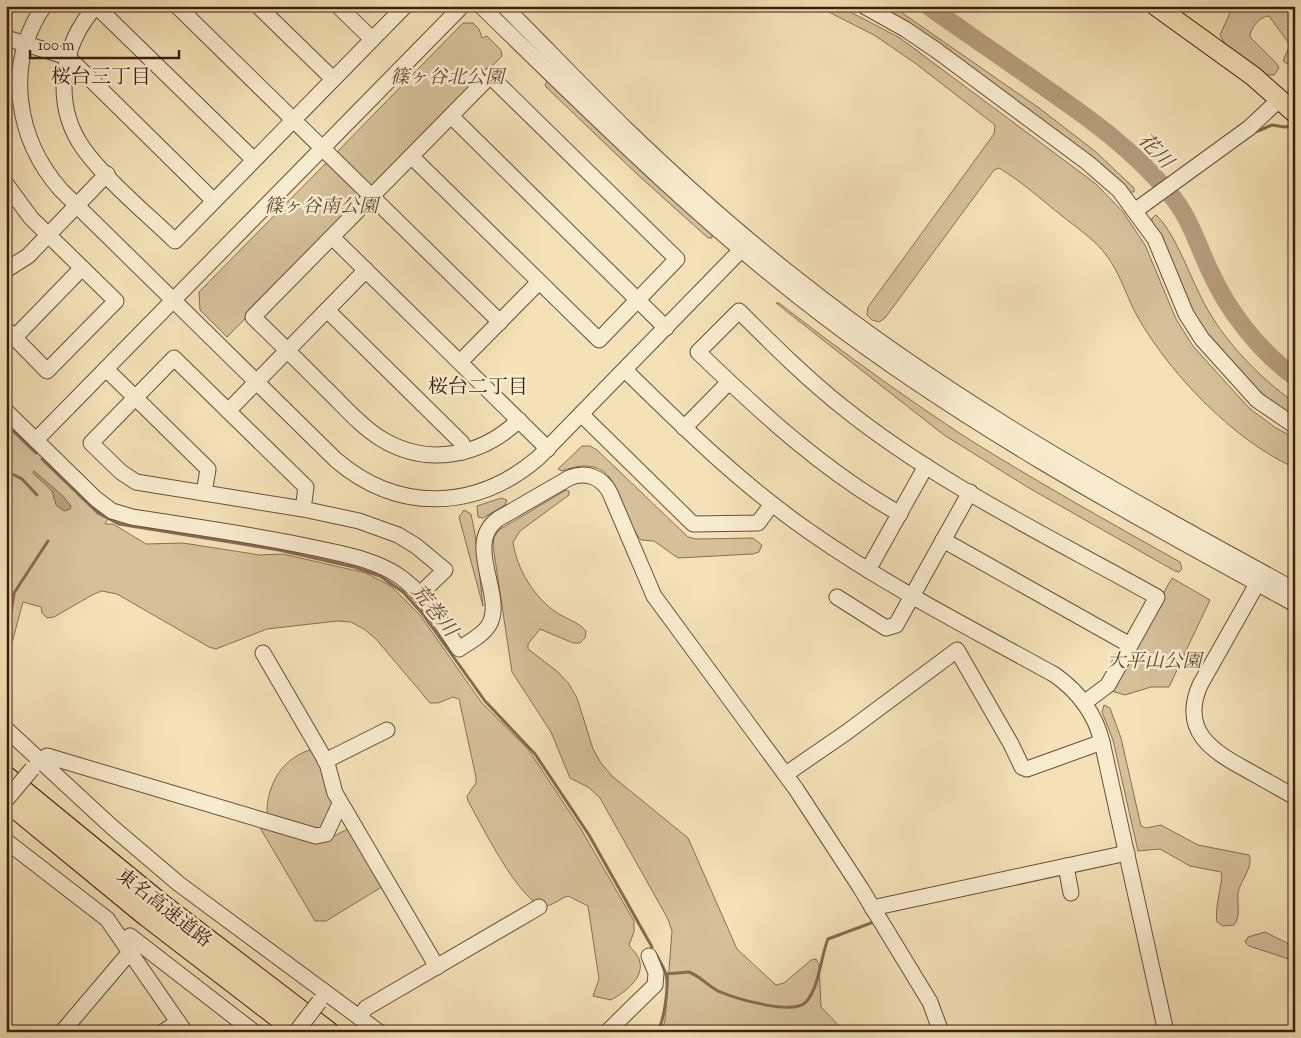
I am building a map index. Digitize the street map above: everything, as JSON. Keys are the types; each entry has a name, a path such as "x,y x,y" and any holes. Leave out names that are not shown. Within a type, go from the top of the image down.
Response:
{"highway":[{"name":"東名高速道路","path":"6,777 162,906 328,1032"},
{"name":"東名高速道路","path":"6,800 148,916 297,1032"},
{"path":"291,1004 333,1032"}],"main road":[{"path":"1156,6 1253,76 1295,113"}],"street":[{"path":"44,6 26,44 19,90 26,131 43,168 76,206 346,469 370,484 403,495 438,499 479,493 516,476 548,448 582,414 741,250"},
{"path":"254,160 96,6 78,32 68,57 64,86 71,124 82,146 107,174 175,241 405,6"},
{"path":"177,6 500,322"},
{"path":"258,6 333,80"},
{"path":"338,6 372,39"},
{"path":"36,440 462,6"},
{"path":"481,6 646,166 741,250 852,337 970,419 1084,488 1295,604"},
{"path":"504,6 607,110 683,182 762,251 859,327 945,387 1041,449 1295,590"},
{"path":"864,6 920,39 1088,163 1119,190 1136,210 1155,239 1186,314 1202,339 1256,400 1295,426"},
{"path":"6,38 68,57 214,200"},
{"path":"411,156 598,340 677,259 490,76 450,116 411,156 372,197 253,317 369,430 385,441 402,449 427,455 463,452 489,443 519,420"},
{"path":"1136,210 1249,128 1280,99"},
{"path":"450,116 666,328"},
{"path":"6,270 28,256 107,174"},
{"path":"6,184 20,204 48,234 116,301 47,371 10,333 82,268"},
{"path":"332,237 548,448"},
{"path":"228,411 366,270"},
{"path":"460,362 539,282"},
{"path":"327,310 462,443 463,452"},
{"path":"900,514 819,459 767,417 698,352 739,311 790,361 844,409 926,466 1157,597 1108,684 1084,703"},
{"path":"303,509 306,487 174,358 91,443 128,478 136,482 303,509 379,527 416,546 445,570 420,594"},
{"path":"106,370 208,470 204,493"},
{"path":"625,370 684,428 772,504 868,570 1055,675 1072,688 1096,722 1102,742 1166,1032"},
{"path":"684,428 729,382"},
{"path":"6,411 96,498 122,515 281,541 371,562 398,575 420,594 459,649 485,630 491,620 493,609 484,546 488,528 498,519 569,478 581,475 598,479 610,493 654,596 786,774 930,1002 941,1032"},
{"path":"582,414 693,524 758,523 772,504"},
{"path":"868,570 926,466"},
{"path":"841,603 886,628 896,625 970,492"},
{"path":"943,540 1130,645"},
{"path":"1257,584 1196,693 1195,721 1202,739 1215,752 1295,797"},
{"path":"786,774 847,732 957,650 1022,767 1027,769 1102,742"},
{"path":"263,653 325,760 334,793 437,967"},
{"path":"6,729 37,764 179,884 322,997 359,1017 379,1032"},
{"path":"325,760 387,730"},
{"path":"6,800 46,756 316,836 326,834 338,808 342,806"},
{"path":"6,841 102,915 128,947 182,1027 163,1032"},
{"path":"872,908 1127,853"},
{"path":"1066,866 1071,894"},
{"path":"359,1017 366,1008 539,907"},
{"path":"62,1032 124,959 130,936 254,1032"},
{"path":"608,1032 655,984 656,973 649,956"},
{"path":"297,1032 322,997"}],"green space":[{"path":"817,6 839,6 900,38 1096,184 1123,212 1145,245 1176,319 1193,346 1249,408 1276,428 1295,438 1295,468 1250,442 1207,405 1170,364 1154,342 1140,321 1119,276 1103,251 1083,232 999,168 994,170 885,318 879,322 872,320 867,315 868,307 994,134 995,125 915,63 874,35"},
{"path":"879,6 892,6 1039,108 1096,152 1134,188 1134,192 1129,192"},
{"path":"1233,6 1295,6 1295,60 1289,65 1283,61 1289,47 1288,42 1269,16 1262,18 1256,23 1250,37 1277,64 1279,68 1274,75 1267,75 1225,44 1220,35"},
{"name":"篠ヶ谷北公園","path":"463,23 473,23 479,29 482,38 487,36 501,50 502,56 374,188 368,188 338,158 338,151"},
{"path":"548,81 712,234 712,238 708,238 638,175 546,87 545,84"},
{"name":"篠ヶ谷南公園","path":"325,164 333,164 363,193 363,199 227,337 200,310 199,292"},
{"path":"1156,215 1174,241 1207,309 1217,324 1240,354 1266,380 1295,403 1295,418 1262,394 1232,366 1206,334 1186,298 1152,222 1152,218"},
{"path":"776,303 779,303 873,373 970,440 1180,562 1182,569 1179,572 1175,571 1029,488 944,435"},
{"path":"6,418 110,515 105,524 113,524 146,544 183,543 260,555 283,554 366,573 391,586 420,615 482,703 528,749 581,829 634,921 634,932 629,945 638,957 640,972 633,983 611,1000 593,996 599,979 588,906 568,896 546,906 533,901 512,877 468,801 467,796 476,783 476,777 459,699 453,697 438,703 430,703 376,639 364,629 351,622 337,621 267,629 216,649 209,647 117,594 102,591 54,617 47,618 42,613 41,607 23,602 6,665"},
{"path":"582,446 590,446 597,450 688,537 696,539 753,538 762,545 759,552 753,554 678,558 654,541 641,540 633,527 615,486 607,475 597,468 582,466 562,471 558,469"},
{"path":"566,490 569,491 569,495 520,531 513,542 518,563 534,591 549,607 583,628 586,631 585,638 580,643 573,643 540,629 528,644 528,649 558,672 569,684 577,698 593,749 601,763 612,776 688,838 737,949 776,985 784,983 811,960 816,959 819,964 821,1007 845,1032 661,1032 665,1021 672,931 668,919 600,798 588,787 570,778 551,732 512,672 493,546 494,537 499,530"},
{"path":"501,498 507,500 505,505 483,518 478,517 477,506"},
{"path":"464,510 471,514 475,534 483,606 459,517"},
{"name":"大平山公園","path":"1172,578 1210,600 1169,687 1151,687 1125,695 1108,690"},
{"path":"1104,705 1110,708 1121,738 1141,826 1146,828 1161,825 1198,845 1249,855 1250,864 1239,888 1238,914 1234,925 1223,926 1217,922 1221,872 1190,866 1160,849 1138,851 1113,740 1102,712"},
{"path":"310,750 320,760 333,807 323,831 270,817 267,812 270,792 278,774 292,759"},
{"path":"259,826 330,838 348,829 382,883 380,888 326,921 315,921"},
{"path":"1265,932 1295,947 1295,961 1249,946 1245,942 1248,937"}],"shaded area":[{"path":"34,471 63,496 71,506 70,509 64,511 56,505 52,491 33,473"}],"waterway":[{"name":"花川","path":"928,6 1108,133 1155,177 1183,212 1217,286 1235,315 1257,343 1295,377"},
{"path":"1253,133 1272,125 1285,127 1295,125"},
{"name":"荒巻川","path":"6,424 36,453"},
{"name":"荒巻川","path":"42,459 98,513 119,524 279,550 354,567 380,576 403,592 422,613 485,701 535,754 589,835 652,947"},
{"path":"6,471 22,479 37,495"},
{"path":"11,614 14,593 48,541"},
{"path":"666,974 689,972 718,991 764,1005 778,1007 800,1005 807,1001 815,987 828,939 871,923"},
{"name":"荒巻川","path":"657,956 666,974 667,987 664,1013 657,1032"}],"district":[{"name":"桜台三丁目","path":"101,76"},
{"name":"桜台二丁目","path":"478,386"}]}
